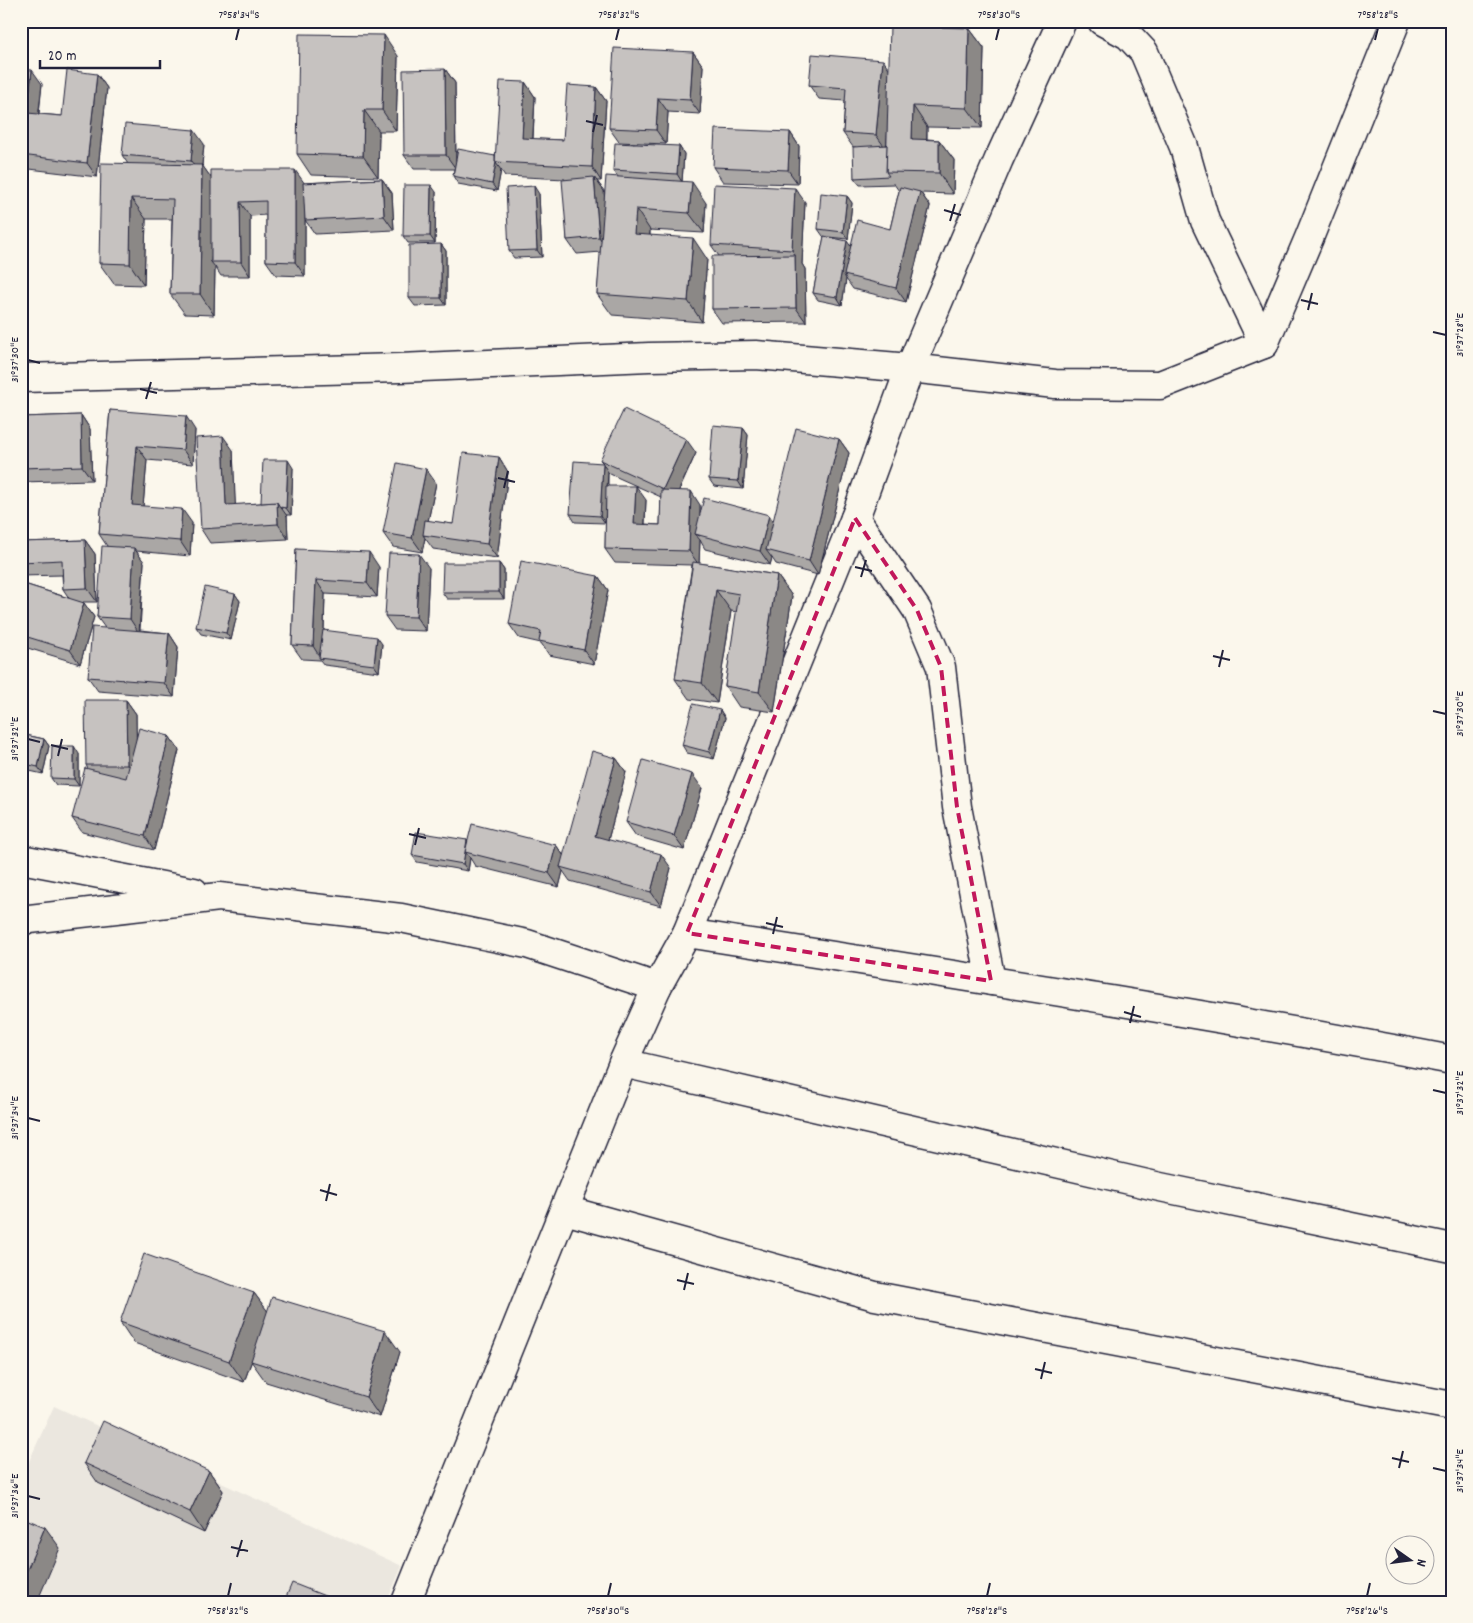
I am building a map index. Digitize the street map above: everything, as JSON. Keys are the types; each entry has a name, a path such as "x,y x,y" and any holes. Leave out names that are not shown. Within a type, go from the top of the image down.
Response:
{"street":[{"path":"406,1602 623,1063 658,987 687,933 854,518 910,368 999,158 1062,21"},
{"path":"1102,21 1128,34 1144,52 1184,147 1205,221 1264,344"},
{"path":"21,378 390,368 756,355 910,368 1055,384 1160,385 1264,344 1317,219 1396,21"},
{"path":"854,518 917,610 941,667 957,807 991,981"},
{"path":"21,859 219,897 400,918 420,922 527,944 658,987"},
{"path":"21,920 219,897"},
{"path":"687,933 991,981 1356,1042 1452,1060"},
{"path":"623,1063 1160,1187 1452,1248"},
{"path":"565,1210 875,1296 1452,1406"}],"highlighted area":[{"path":"855,518 917,610 941,667 957,807 991,981 687,933"}],"shaded area":[{"path":"54,1406 402,1566 387,1602 21,1602 21,1479"}],"building":[{"path":"890,26 969,28 967,108 913,106 912,139 939,140 939,173 886,172"},
{"path":"299,34 384,35 382,110 364,110 363,156 297,154"},
{"path":"614,48 693,52 690,100 658,98 656,130 609,128"},
{"path":"812,54 883,60 876,135 843,133 846,88 809,85"},
{"path":"21,69 32,70 27,113 62,116 67,70 97,74 87,163 21,155"},
{"path":"445,69 446,155 404,155 403,70"},
{"path":"500,81 525,82 522,138 563,140 567,85 596,87 592,167 495,162"},
{"path":"125,124 194,130 191,161 122,155"},
{"path":"715,129 790,132 788,170 713,167"},
{"path":"615,143 679,146 677,174 613,170"},
{"path":"887,145 886,172 889,176 854,178 853,147"},
{"path":"458,149 495,156 496,162 492,184 453,176"},
{"path":"101,163 202,165 200,294 170,294 173,199 131,198 130,264 99,263"},
{"path":"211,170 295,170 295,262 266,261 266,201 240,202 241,262 211,262"},
{"path":"606,176 692,182 689,213 636,209 634,234 693,238 688,301 597,294"},
{"path":"594,177 599,237 567,240 562,180"},
{"path":"382,179 384,216 305,220 303,183"},
{"path":"714,184 795,188 792,250 711,245"},
{"path":"404,185 431,185 430,236 403,236"},
{"path":"534,186 537,250 509,251 506,188"},
{"path":"900,187 920,192 896,288 844,275 857,220 890,229"},
{"path":"821,193 847,196 843,232 818,229"},
{"path":"824,236 847,241 837,297 813,293"},
{"path":"441,244 441,298 409,298 409,245"},
{"path":"795,255 796,308 712,309 712,256"},
{"path":"624,409 686,439 663,489 600,460"},
{"path":"110,410 186,416 183,450 137,446 132,505 182,509 180,541 99,534"},
{"path":"81,415 82,466 21,468 21,417"},
{"path":"713,425 743,428 738,481 709,479"},
{"path":"796,428 839,439 809,561 766,550"},
{"path":"223,436 226,505 277,502 278,524 201,529 196,438"},
{"path":"463,453 499,457 487,544 423,535 425,520 453,524"},
{"path":"263,460 288,460 286,508 280,507 277,502 261,503"},
{"path":"574,461 603,463 600,516 570,514"},
{"path":"397,463 426,469 412,538 383,533"},
{"path":"606,486 636,486 634,524 660,525 661,490 691,491 689,551 605,549"},
{"path":"704,498 769,515 760,551 695,534"},
{"path":"85,540 87,588 63,589 62,560 21,562 21,542"},
{"path":"102,546 134,548 130,619 97,617"},
{"path":"296,549 369,552 367,583 316,580 313,646 292,645"},
{"path":"389,553 419,554 416,617 385,616"},
{"path":"521,561 598,576 584,650 539,641 541,631 509,624"},
{"path":"693,562 777,575 759,692 725,686 739,594 716,590 702,683 675,679"},
{"path":"443,563 499,563 499,592 442,592"},
{"path":"21,583 84,603 70,650 21,635"},
{"path":"205,587 235,594 226,633 196,627"},
{"path":"92,627 169,633 164,683 88,677"},
{"path":"323,630 377,637 374,665 319,658"},
{"path":"85,700 126,700 127,765 86,765"},
{"path":"693,704 720,710 709,752 682,745"},
{"path":"139,728 169,736 145,836 72,818 85,768 126,778"},
{"path":"21,734 44,739 38,767 21,763"},
{"path":"52,746 74,746 74,779 51,778"},
{"path":"592,751 616,758 595,836 661,854 651,892 560,867"},
{"path":"643,760 692,774 674,836 626,822"},
{"path":"472,824 556,845 549,873 465,852"},
{"path":"416,832 467,840 463,864 412,855"},
{"path":"144,1254 254,1293 229,1361 120,1322"},
{"path":"272,1297 385,1331 366,1397 251,1361"},
{"path":"103,1421 209,1471 190,1512 84,1463"},
{"path":"21,1517 45,1527 21,1584"},
{"path":"292,1583 340,1602 284,1602"}]}
